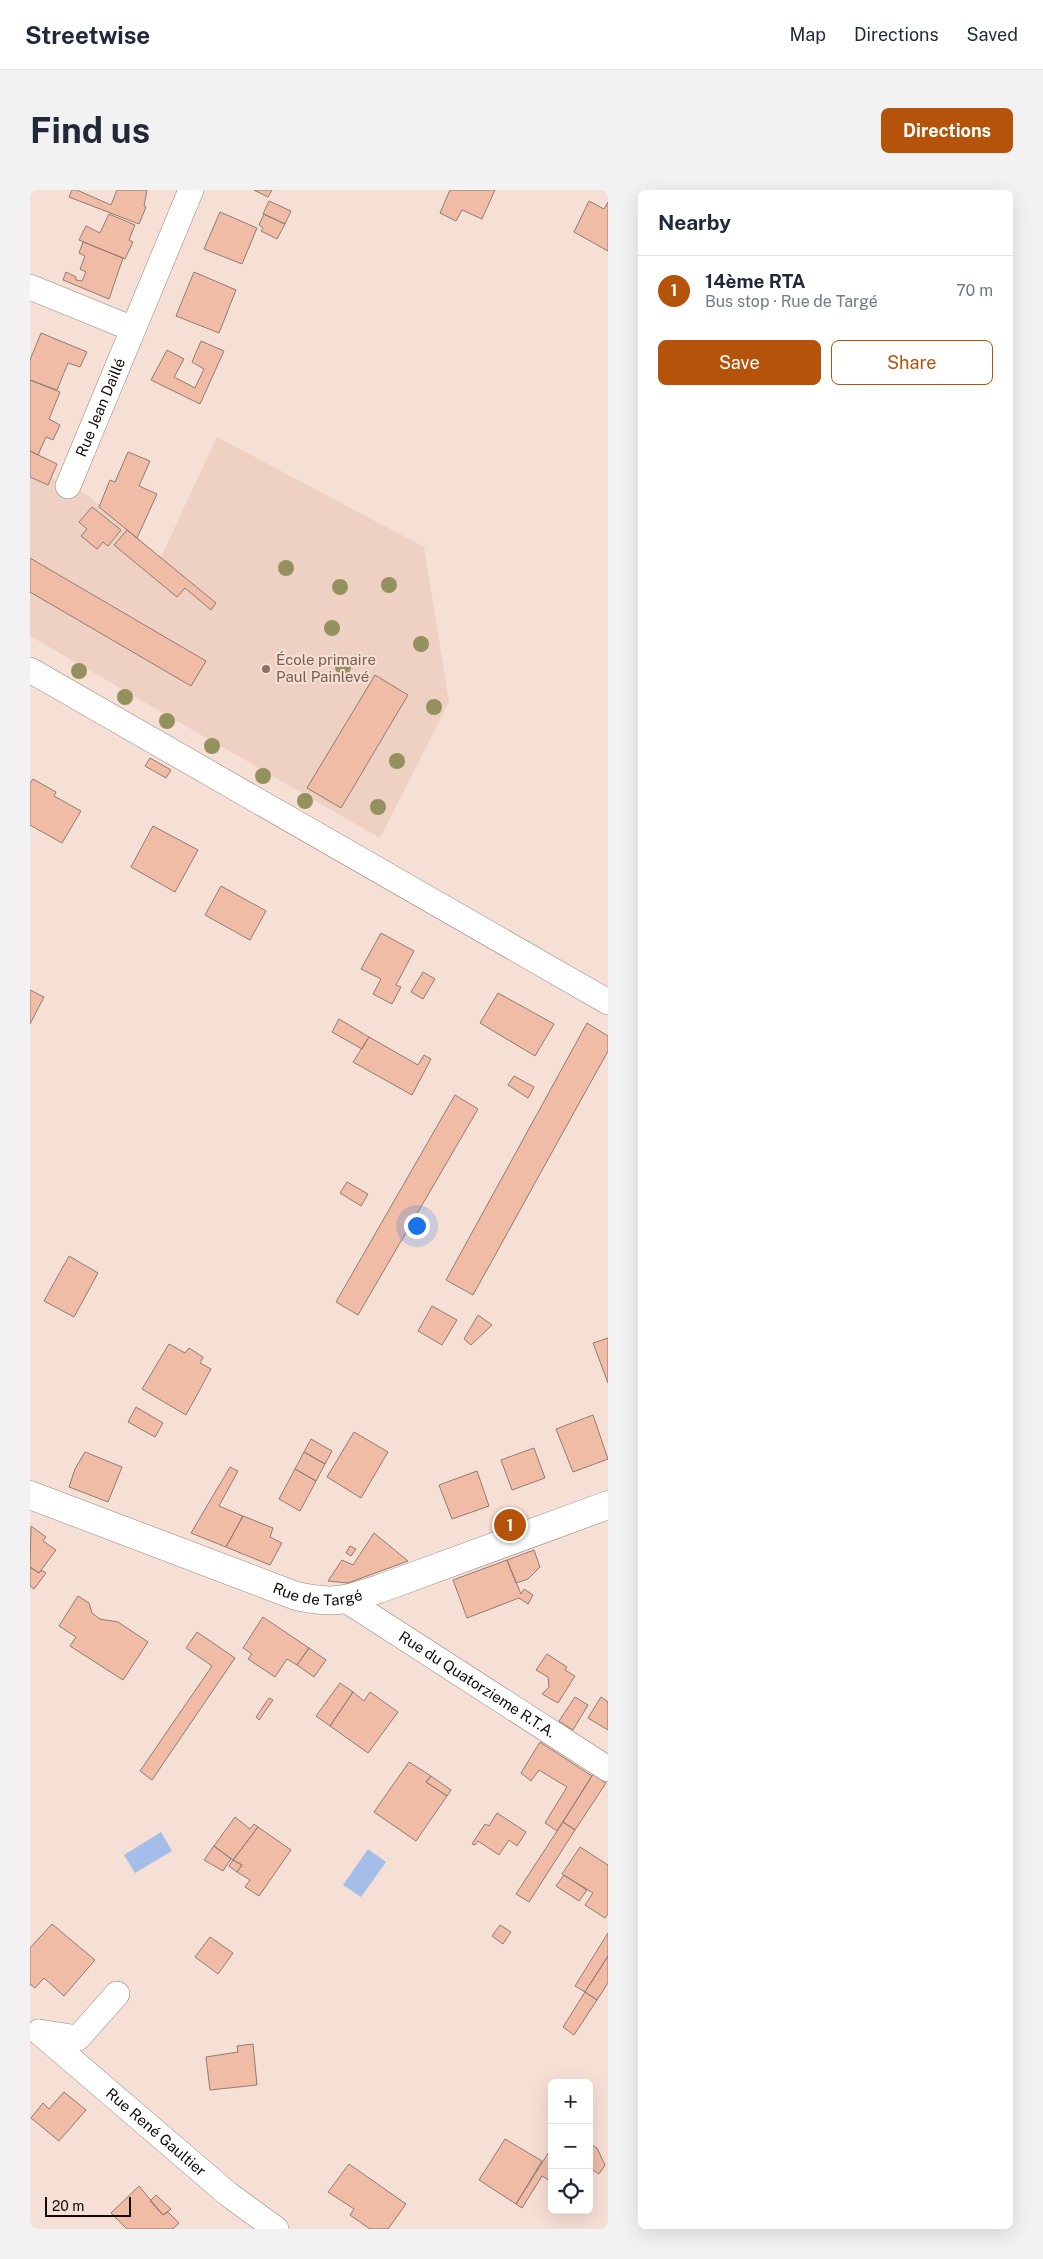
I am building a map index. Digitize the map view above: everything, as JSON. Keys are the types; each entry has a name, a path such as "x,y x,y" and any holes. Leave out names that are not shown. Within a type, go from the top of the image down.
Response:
{"street":[{"name":"Rue Jean Daillé","path":"68,486 191,190"},
{"path":"30,287 133,330"},
{"path":"30,670 608,1002"},
{"name":"Rue de Targé","path":"30,1495 296,1596 323,1602 346,1600 608,1505"},
{"name":"Rue du Quatorzieme R.T.A.","path":"346,1600 608,1769"},
{"path":"33,2033 78,2038 117,1994"},
{"name":"Rue René Gaultier","path":"33,2033 228,2194 276,2229"}],"shaded area":[{"name":"École primaire Paul Painlevé","path":"217,437 424,547 449,702 380,838 30,636 30,451 57,464 52,478 86,494 161,557"}],"water":[{"path":"161,1832 172,1851 135,1873 124,1855"},
{"path":"368,1849 386,1862 361,1897 343,1885"}],"building":[{"path":"72,190 77,190 111,205 117,190 147,190 144,206 146,207 139,224 69,197"},
{"path":"254,190 272,190 268,197"},
{"path":"450,190 495,190 482,219 462,210 456,221 440,213"},
{"path":"269,201 291,211 285,224 263,214"},
{"path":"589,201 604,209 608,202 608,251 574,232"},
{"path":"220,212 257,228 242,264 204,249"},
{"path":"109,214 135,225 129,240 133,242 125,259 79,240 86,226 100,233"},
{"path":"264,214 285,224 277,239 261,231 263,228 259,225"},
{"path":"83,242 123,258 109,299 63,280 66,272 76,277 76,280 82,281 86,272 80,269 85,256 79,253"},
{"path":"194,272 236,290 219,333 176,316"},
{"path":"41,333 87,352 80,367 68,363 57,390 30,380 30,360"},
{"path":"201,341 224,351 200,404 151,380 167,350 184,359 174,377 195,388 204,369 192,362"},
{"path":"30,380 60,392 49,419 60,425 53,440 46,437 38,455 30,451"},
{"path":"30,451 57,464 48,485 30,477"},
{"path":"128,452 150,461 139,486 157,494 137,538 99,507 110,480 115,482"},
{"path":"92,507 121,530 108,546 103,542 97,549 81,536 87,529 79,522"},
{"path":"127,530 216,603 211,610 185,588 177,597 114,545"},
{"path":"30,558 206,661 191,686 30,592"},
{"path":"375,675 408,695 341,808 307,788"},
{"path":"150,758 171,770 166,778 145,766"},
{"path":"33,779 56,792 54,796 81,811 62,843 30,825 30,783"},
{"path":"153,826 198,850 175,892 131,867"},
{"path":"221,886 266,911 250,940 205,915"},
{"path":"381,933 414,951 396,985 401,987 392,1004 373,994 381,979 361,969"},
{"path":"423,972 435,979 423,999 411,992"},
{"path":"30,990 44,997 30,1024"},
{"path":"498,993 554,1024 535,1056 480,1023"},
{"path":"339,1019 369,1037 362,1049 332,1032"},
{"path":"587,1023 608,1036 608,1051 473,1295 446,1280"},
{"path":"369,1037 418,1065 424,1055 431,1059 412,1095 353,1062"},
{"path":"514,1076 534,1087 528,1098 508,1085"},
{"path":"455,1095 478,1109 358,1315 336,1302"},
{"path":"347,1182 368,1194 361,1206 340,1193"},
{"path":"69,1256 98,1273 74,1317 44,1301"},
{"path":"432,1306 457,1320 442,1345 418,1331"},
{"path":"478,1315 492,1325 471,1345 464,1339"},
{"path":"608,1338 608,1383 593,1343"},
{"path":"169,1344 185,1353 189,1348 203,1357 200,1363 211,1369 186,1415 142,1389"},
{"path":"136,1407 163,1423 155,1437 128,1422"},
{"path":"593,1415 608,1459 573,1472 556,1429"},
{"path":"354,1432 388,1452 361,1498 327,1477"},
{"path":"311,1439 332,1451 325,1464 304,1452"},
{"path":"534,1448 545,1478 512,1490 501,1460"},
{"path":"85,1452 122,1467 108,1502 69,1487 75,1469"},
{"path":"304,1452 325,1464 316,1481 295,1469"},
{"path":"230,1467 238,1471 219,1506 243,1516 226,1547 191,1533"},
{"path":"295,1469 316,1481 300,1511 279,1499"},
{"path":"477,1471 489,1506 452,1519 439,1485"},
{"path":"243,1516 273,1528 270,1537 282,1543 270,1565 226,1547"},
{"path":"31,1526 46,1537 43,1541 56,1550 39,1573 30,1567"},
{"path":"374,1533 408,1561 348,1583 328,1581 342,1560 353,1565"},
{"path":"350,1546 356,1549 351,1556 346,1553"},
{"path":"534,1550 540,1567 528,1579 516,1583 507,1560"},
{"path":"507,1560 521,1594 524,1589 533,1595 528,1604 519,1598 467,1618 453,1580"},
{"path":"30,1567 39,1573 41,1570 46,1573 34,1589 30,1586"},
{"path":"78,1596 89,1603 92,1613 100,1619 118,1622 148,1642 123,1680 70,1646 76,1637 59,1626"},
{"path":"263,1617 309,1648 297,1665 287,1659 275,1677 248,1659 252,1654 243,1648"},
{"path":"197,1632 235,1658 152,1780 140,1771 212,1666 186,1648"},
{"path":"309,1648 326,1660 314,1677 297,1665"},
{"path":"547,1654 567,1667 565,1670 575,1676 558,1703 542,1694 549,1687 548,1677 536,1670"},
{"path":"340,1683 353,1692 330,1726 316,1716"},
{"path":"353,1692 364,1701 370,1692 398,1712 368,1753 330,1726"},
{"path":"575,1697 588,1705 573,1730 559,1721"},
{"path":"601,1697 608,1702 608,1730 588,1718"},
{"path":"269,1698 273,1700 259,1720 256,1717"},
{"path":"540,1742 592,1776 557,1831 545,1823 567,1787 539,1770 531,1781 521,1773"},
{"path":"409,1762 431,1776 426,1782 447,1796 416,1841 374,1812"},
{"path":"593,1774 606,1783 575,1830 563,1822"},
{"path":"431,1776 451,1790 447,1796 426,1782"},
{"path":"497,1813 526,1832 517,1846 509,1840 499,1855 478,1841 475,1845 472,1844 485,1824 489,1826"},
{"path":"235,1817 250,1829 254,1824 258,1827 233,1860 214,1846"},
{"path":"563,1822 575,1830 529,1902 516,1894"},
{"path":"258,1827 291,1850 259,1896 245,1887 250,1880 237,1872 242,1865 233,1860"},
{"path":"214,1846 231,1859 223,1871 204,1860"},
{"path":"580,1847 608,1865 608,1914 605,1918 585,1905 593,1893 562,1874"},
{"path":"233,1860 242,1865 237,1872 229,1866"},
{"path":"564,1875 587,1890 579,1901 556,1886"},
{"path":"52,1924 95,1960 64,1996 44,1978 35,1988 30,1984 30,1948"},
{"path":"500,1925 511,1932 503,1944 492,1936"},
{"path":"608,1933 608,1956 585,1992 575,1986"},
{"path":"210,1937 233,1953 218,1974 195,1957"},
{"path":"608,1956 608,1983 597,2000 585,1992"},
{"path":"585,1992 597,2000 574,2035 563,2027"},
{"path":"253,2044 257,2085 210,2090 206,2057 238,2052 237,2046"},
{"path":"64,2092 86,2110 59,2141 31,2118 43,2103 49,2109"},
{"path":"505,2139 542,2161 516,2204 479,2180"},
{"path":"593,2146 597,2148 605,2165 599,2174 593,2170"},
{"path":"548,2153 548,2180 542,2176 522,2208 516,2204"},
{"path":"349,2164 406,2204 388,2229 370,2229 350,2215 354,2209 328,2192"},
{"path":"139,2186 163,2215 168,2212 179,2223 173,2229 127,2229 111,2213"},
{"path":"156,2195 171,2209 163,2215 150,2201"}],"place":[{"name":"École primaire Paul Painlevé","path":"266,669"},
{"name":"14ème RTA","path":"510,1525"}]}
